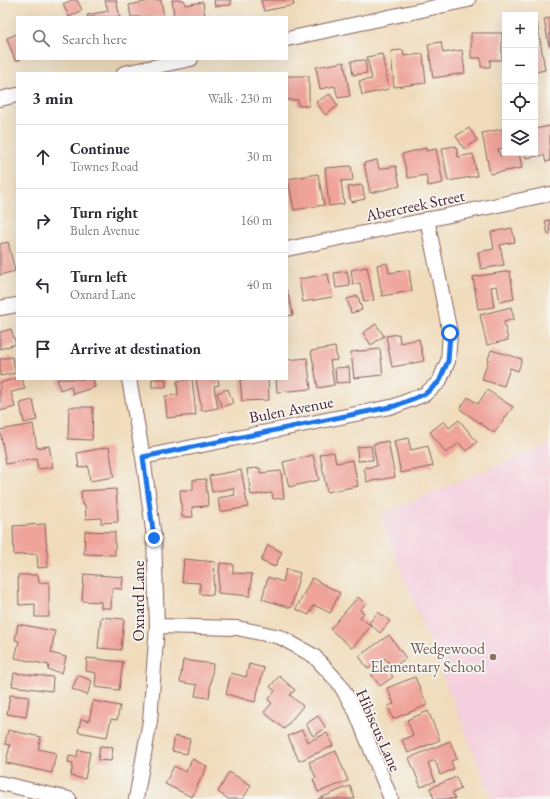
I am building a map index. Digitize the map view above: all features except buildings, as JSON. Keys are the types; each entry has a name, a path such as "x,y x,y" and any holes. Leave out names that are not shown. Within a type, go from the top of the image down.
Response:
{"street":[{"path":"288,39 416,6 468,0"},
{"path":"129,72 186,60"},
{"path":"0,99 16,96"},
{"name":"Abercreek Street","path":"288,249 550,194"},
{"name":"Bulen Avenue","path":"143,457 395,406 425,394 439,382 448,361 450,333 427,219"},
{"path":"0,308 16,305"},
{"name":"Oxnard Lane","path":"129,380 143,457 154,538 157,626 150,721 136,799"},
{"name":"Hibiscus Lane","path":"157,626 237,628 280,637 314,656 339,683 356,712 391,799"},
{"path":"0,783 69,799"}],"shaded area":[{"name":"Wedgewood Elementary School","path":"550,444 550,799 492,799 379,515"}],"place":[{"name":"Wedgewood Elementary School","path":"493,657"}],"route":[{"path":"154,538 143,457 395,406 425,394 439,382 448,361 450,333"}]}
